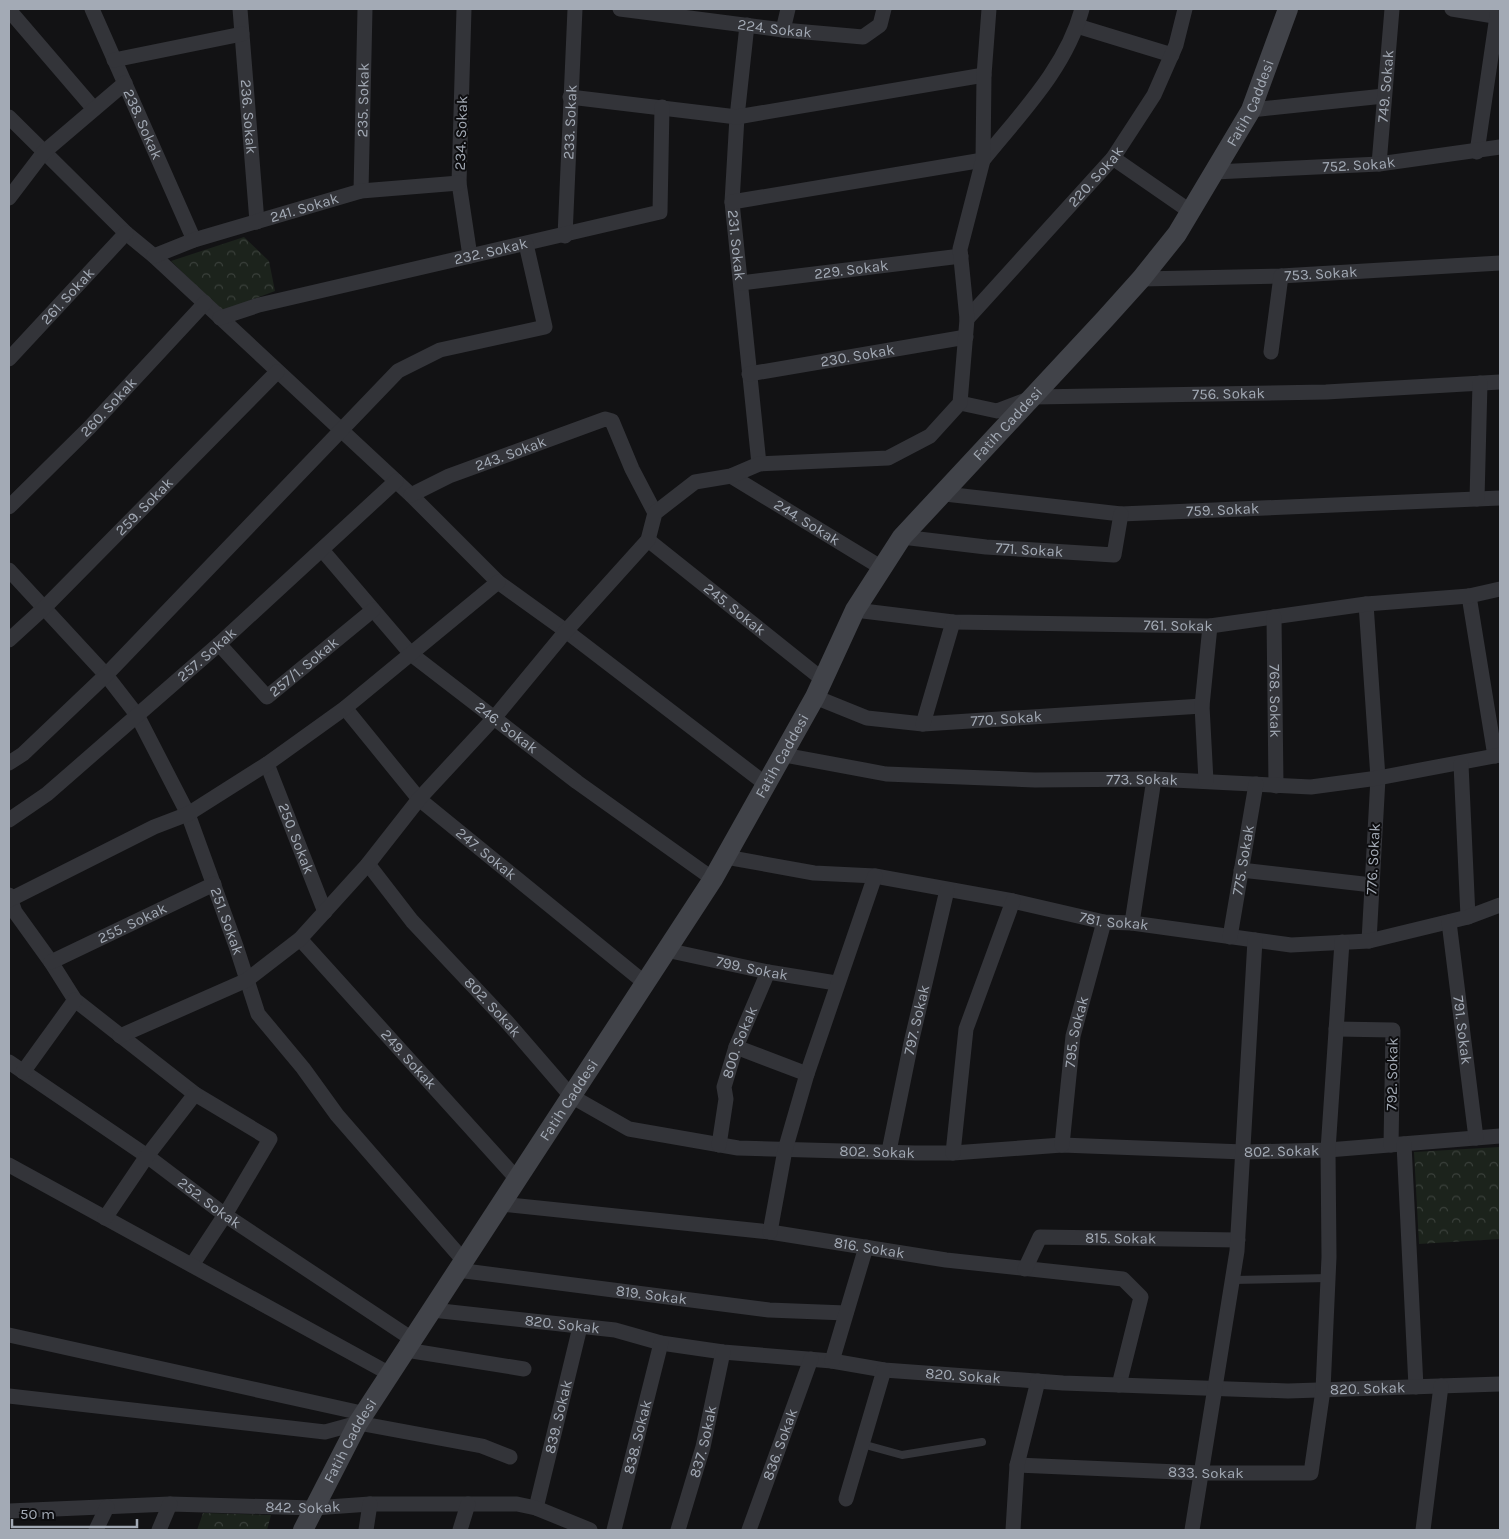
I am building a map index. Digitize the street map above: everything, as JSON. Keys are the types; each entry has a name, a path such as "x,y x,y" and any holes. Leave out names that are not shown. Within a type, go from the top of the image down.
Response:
{"main road":[{"name":"Fatih Caddesi","path":"303,1530 362,1419 390,1374 713,879 784,755 819,688 855,610 902,537 945,494 1141,279 1191,212 1251,110 1288,9"}],"street":[{"name":"238. Sokak","path":"92,9 194,240"},
{"name":"236. Sokak","path":"240,9 257,222"},
{"name":"235. Sokak","path":"361,190 365,9"},
{"name":"234. Sokak","path":"464,9 459,183 470,256"},
{"name":"233. Sokak","path":"565,236 575,9"},
{"name":"224. Sokak","path":"620,9 783,30 863,37 880,26 884,9"},
{"path":"783,30 788,9"},
{"path":"120,1036 247,980 300,939 368,864 419,799 495,717 566,631 648,540 655,513 695,482 731,476 759,464 888,458 930,436 960,403 967,319 960,249 983,160 984,75 990,9"},
{"path":"732,202 983,160 1062,60 1077,26 1082,9"},
{"name":"220. Sokak","path":"967,319 1113,158 1154,95 1172,55 1185,9"},
{"name":"749. Sokak","path":"1379,164 1392,9"},
{"path":"1452,9 1498,14 1477,152"},
{"path":"9,10 94,109"},
{"name":"231. Sokak","path":"747,25 737,117 732,202 759,464"},
{"path":"1077,26 1172,55"},
{"path":"114,60 242,34"},
{"path":"570,98 737,117 984,75"},
{"path":"9,198 44,152 125,83"},
{"path":"1251,110 1384,96"},
{"name":"232. Sokak","path":"220,318 259,305 565,236 660,212 662,107"},
{"path":"9,117 126,233 154,256 411,495 498,582 566,631 767,785"},
{"name":"752. Sokak","path":"1215,172 1379,164 1500,148"},
{"path":"1113,158 1191,212"},
{"name":"241. Sokak","path":"154,256 194,240 361,190 459,183"},
{"name":"261. Sokak","path":"9,359 126,233"},
{"path":"9,764 23,754 106,675 398,371 440,350 545,327 526,244"},
{"name":"229. Sokak","path":"741,283 961,256"},
{"name":"753. Sokak","path":"1141,279 1281,276 1500,263"},
{"path":"1271,352 1281,276"},
{"name":"260. Sokak","path":"9,507 89,428 205,303"},
{"name":"230. Sokak","path":"749,374 966,338"},
{"name":"259. Sokak","path":"9,640 44,608 277,372"},
{"name":"756. Sokak","path":"960,403 997,411 1034,397 1326,392 1500,382"},
{"path":"1477,499 1480,383"},
{"name":"243. Sokak","path":"411,495 449,476 605,419 612,421 632,469 655,513"},
{"name":"244. Sokak","path":"731,476 882,568"},
{"name":"257. Sokak","path":"9,820 47,794 219,644 323,551 396,481"},
{"name":"759. Sokak","path":"945,494 1121,514 1500,498"},
{"name":"771. Sokak","path":"902,537 986,547 1114,555 1121,514"},
{"name":"245. Sokak","path":"648,540 819,688"},
{"name":"246. Sokak","path":"323,551 411,654 577,782 713,879"},
{"name":"251. Sokak","path":"9,570 106,675 137,715 188,814 258,1014 303,1068 337,1116 461,1266"},
{"path":"192,1265 225,1215 270,1139 195,1094 74,1000 51,962 10,905 154,827 188,814 266,764 345,708 498,582"},
{"name":"761. Sokak","path":"855,610 953,622 1210,626 1366,604 1469,596 1500,589"},
{"path":"1469,596 1498,755"},
{"name":"776. Sokak","path":"1366,604 1378,778 1369,941"},
{"name":"257/1. Sokak","path":"219,644 267,697 373,610"},
{"name":"768. Sokak","path":"1274,617 1276,786"},
{"path":"923,724 953,622"},
{"path":"1206,780 1202,706 1210,626"},
{"name":"770. Sokak","path":"819,688 867,718 923,724 1202,706"},
{"name":"247. Sokak","path":"345,708 419,799 645,983"},
{"name":"773. Sokak","path":"784,755 886,774 1034,780 1154,778 1311,787 1461,764 1498,755"},
{"name":"250. Sokak","path":"266,764 325,912"},
{"path":"1461,764 1468,917"},
{"path":"1132,923 1154,778"},
{"name":"775. Sokak","path":"1230,937 1256,784"},
{"name":"781. Sokak","path":"726,857 814,873 875,876 1013,901 1104,922 1132,923 1291,945 1369,941 1468,917 1500,905"},
{"name":"802. Sokak","path":"368,864 412,921 507,1022 571,1096 630,1129 738,1148 953,1153 1062,1144 1244,1152 1328,1150 1500,1136"},
{"path":"1241,870 1372,885"},
{"path":"770,1232 785,1150 807,1074 836,983 875,876"},
{"name":"255. Sokak","path":"51,962 214,884"},
{"name":"797. Sokak","path":"889,1151 911,1043 947,890"},
{"path":"953,1153 966,1029 1013,901"},
{"name":"795. Sokak","path":"1062,1144 1073,1036 1104,922"},
{"name":"791. Sokak","path":"1449,922 1476,1138"},
{"name":"249. Sokak","path":"300,939 516,1179"},
{"path":"1192,1530 1238,1240 1255,940"},
{"path":"1323,1390 1328,1278 1328,1150 1342,942"},
{"name":"799. Sokak","path":"666,950 768,972 836,983"},
{"name":"800. Sokak","path":"719,1145 726,1099 724,1086 736,1047 768,972"},
{"path":"23,1072 74,1000"},
{"name":"792. Sokak","path":"1336,1029 1393,1030 1398,1144"},
{"path":"736,1047 807,1074"},
{"name":"252. Sokak","path":"9,1062 147,1156 225,1215 409,1345"},
{"path":"105,1218 147,1156 195,1094"},
{"path":"1398,1144 1416,1387"},
{"path":"9,1165 390,1374"},
{"name":"816. Sokak","path":"500,1204 770,1232 946,1260 1123,1279 1141,1297 1119,1385"},
{"name":"815. Sokak","path":"1025,1269 1040,1237 1238,1240"},
{"path":"832,1360 866,1248"},
{"name":"819. Sokak","path":"461,1266 769,1310 846,1313"},
{"name":"820. Sokak","path":"432,1310 615,1330 661,1343 723,1352 832,1360 884,1370 1038,1381 1323,1390 1500,1384"},
{"name":"839. Sokak","path":"536,1508 580,1327"},
{"path":"9,1335 482,1446 510,1457"},
{"name":"838. Sokak","path":"614,1530 661,1343"},
{"path":"409,1345 524,1369"},
{"name":"837. Sokak","path":"678,1530 703,1447 723,1352"},
{"name":"836. Sokak","path":"752,1530 811,1359"},
{"path":"846,1499 884,1370"},
{"path":"1013,1530 1017,1465 1038,1381"},
{"path":"1424,1530 1441,1386"},
{"name":"833. Sokak","path":"1017,1465 1201,1472 1311,1473 1323,1390"},
{"path":"9,1396 324,1432 362,1419"},
{"path":"159,1530 170,1504"},
{"name":"842. Sokak","path":"9,1511 170,1504 314,1508 370,1504 517,1504 536,1508 582,1529"},
{"path":"366,1530 370,1504"},
{"path":"460,1530 468,1504"},
{"path":"96,1530 107,1507"}],"lane":[{"path":"1233,1280 1328,1278"},
{"path":"862,1444 902,1455 982,1442"}],"green space":[{"path":"244,237 269,261 275,291 222,311 171,261"},
{"path":"1500,1147 1500,1239 1419,1244 1414,1152"},
{"path":"203,1513 271,1515 267,1530 197,1530"}]}
